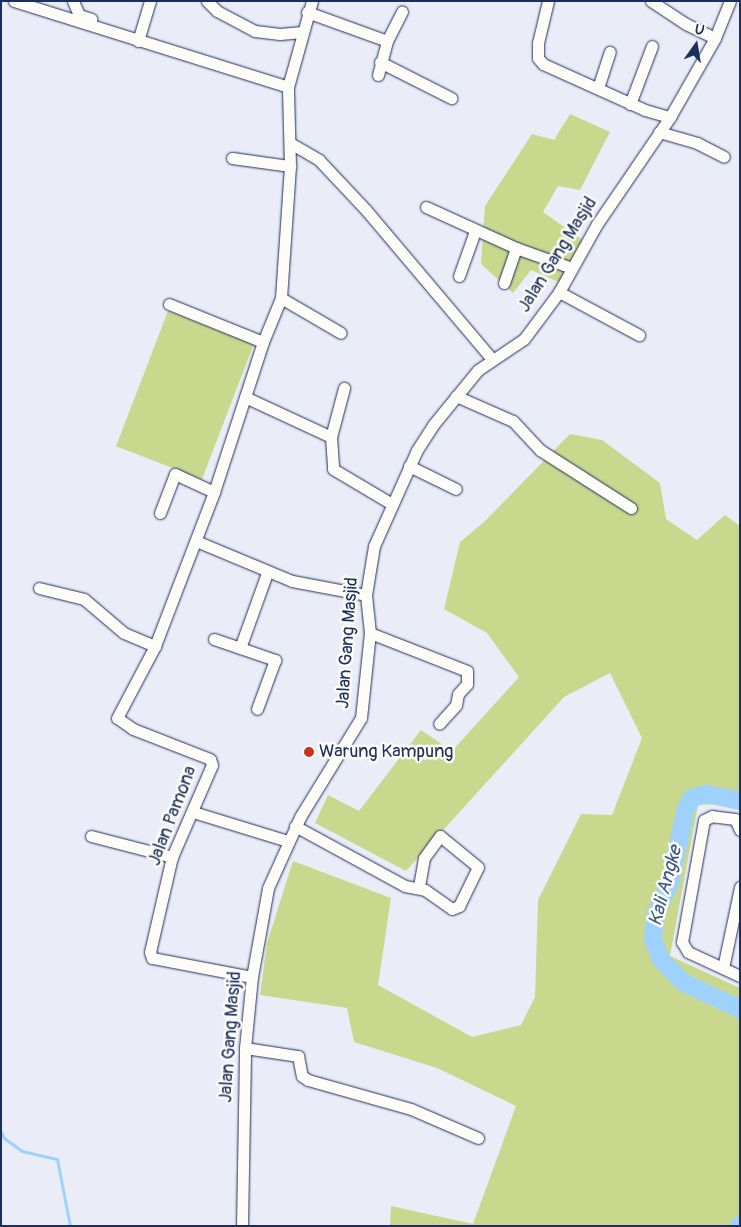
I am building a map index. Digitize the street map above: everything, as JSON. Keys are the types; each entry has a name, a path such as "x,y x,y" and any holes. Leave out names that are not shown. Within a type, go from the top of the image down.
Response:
{"street":[{"path":"14,1 288,87"},
{"path":"73,1 79,15 106,25"},
{"path":"138,41 150,1"},
{"path":"208,1 217,11 255,31 280,34 302,32"},
{"name":"Jalan Pamona","path":"252,977 152,958 150,952 172,857 212,765 210,759 133,729 117,718 155,646 181,571 196,541 263,342 281,298 290,166 288,87 312,1"},
{"path":"548,1 538,58 543,64 630,104 670,117"},
{"path":"652,1 686,24 715,38"},
{"name":"Jalan Gang Masjid","path":"242,1226 245,1048 252,977 268,888 296,826 361,718 370,633 366,595 374,546 409,466 432,426 478,370 524,339 559,292 597,224 670,117 715,38 730,1"},
{"path":"308,12 387,41"},
{"path":"378,75 387,41 402,12"},
{"path":"630,104 652,46"},
{"path":"598,88 610,52"},
{"path":"380,62 451,98"},
{"path":"659,132 697,143 724,157"},
{"path":"290,144 319,160 408,255 492,359"},
{"path":"232,158 290,166"},
{"path":"426,207 475,231 572,268"},
{"path":"459,276 475,231"},
{"path":"504,283 516,248"},
{"path":"559,292 639,334"},
{"path":"281,298 341,333"},
{"path":"169,304 263,342"},
{"path":"344,388 331,437 333,469 392,504"},
{"path":"456,396 512,421 540,450 632,508"},
{"path":"245,397 331,437"},
{"path":"409,466 456,489"},
{"path":"160,513 174,474 214,492"},
{"path":"196,541 267,573 321,589 366,595"},
{"path":"240,648 267,573"},
{"path":"38,588 84,599 124,633 155,646"},
{"path":"370,633 467,671 466,684 458,694 456,704 439,724"},
{"path":"214,639 275,660 257,709"},
{"path":"193,812 288,841"},
{"path":"740,830 735,819 712,816 704,820 682,942 688,952 740,976"},
{"path":"296,826 405,886 419,887 449,908 455,908 478,866 440,836 424,858 419,887"},
{"path":"91,836 172,857"},
{"path":"723,968 740,887"},
{"path":"245,1048 298,1056 302,1076 308,1080 411,1109 478,1138"},
{"path":"411,1109 414,1097"}],"green space":[{"path":"570,114 610,132 580,190 558,186 543,212 584,241 561,283 531,270 513,293 481,264 485,206 532,134 554,140"},
{"path":"168,311 254,344 202,479 116,446"},
{"path":"570,434 602,440 660,483 666,519 697,540 725,515 740,526 740,803 698,805 670,956 740,988 740,1226 390,1226 391,1206 473,1224 516,1106 437,1068 354,1042 347,1008 260,995 267,943 293,861 391,898 378,985 472,1037 521,1025 535,997 538,900 581,814 612,815 642,738 610,673 564,697 406,871 315,823 328,795 359,811 421,730 452,751 519,677 487,633 444,609 460,542 484,522"}],"waterway":[{"name":"Kali Angke","path":"740,801 706,794 692,798 686,808 670,883 656,913 653,939 661,960 684,983 740,1009"},
{"path":"1,1132 4,1138 22,1151 57,1159 70,1226"}],"place":[{"name":"Warung Kampung","path":"309,752"}]}
